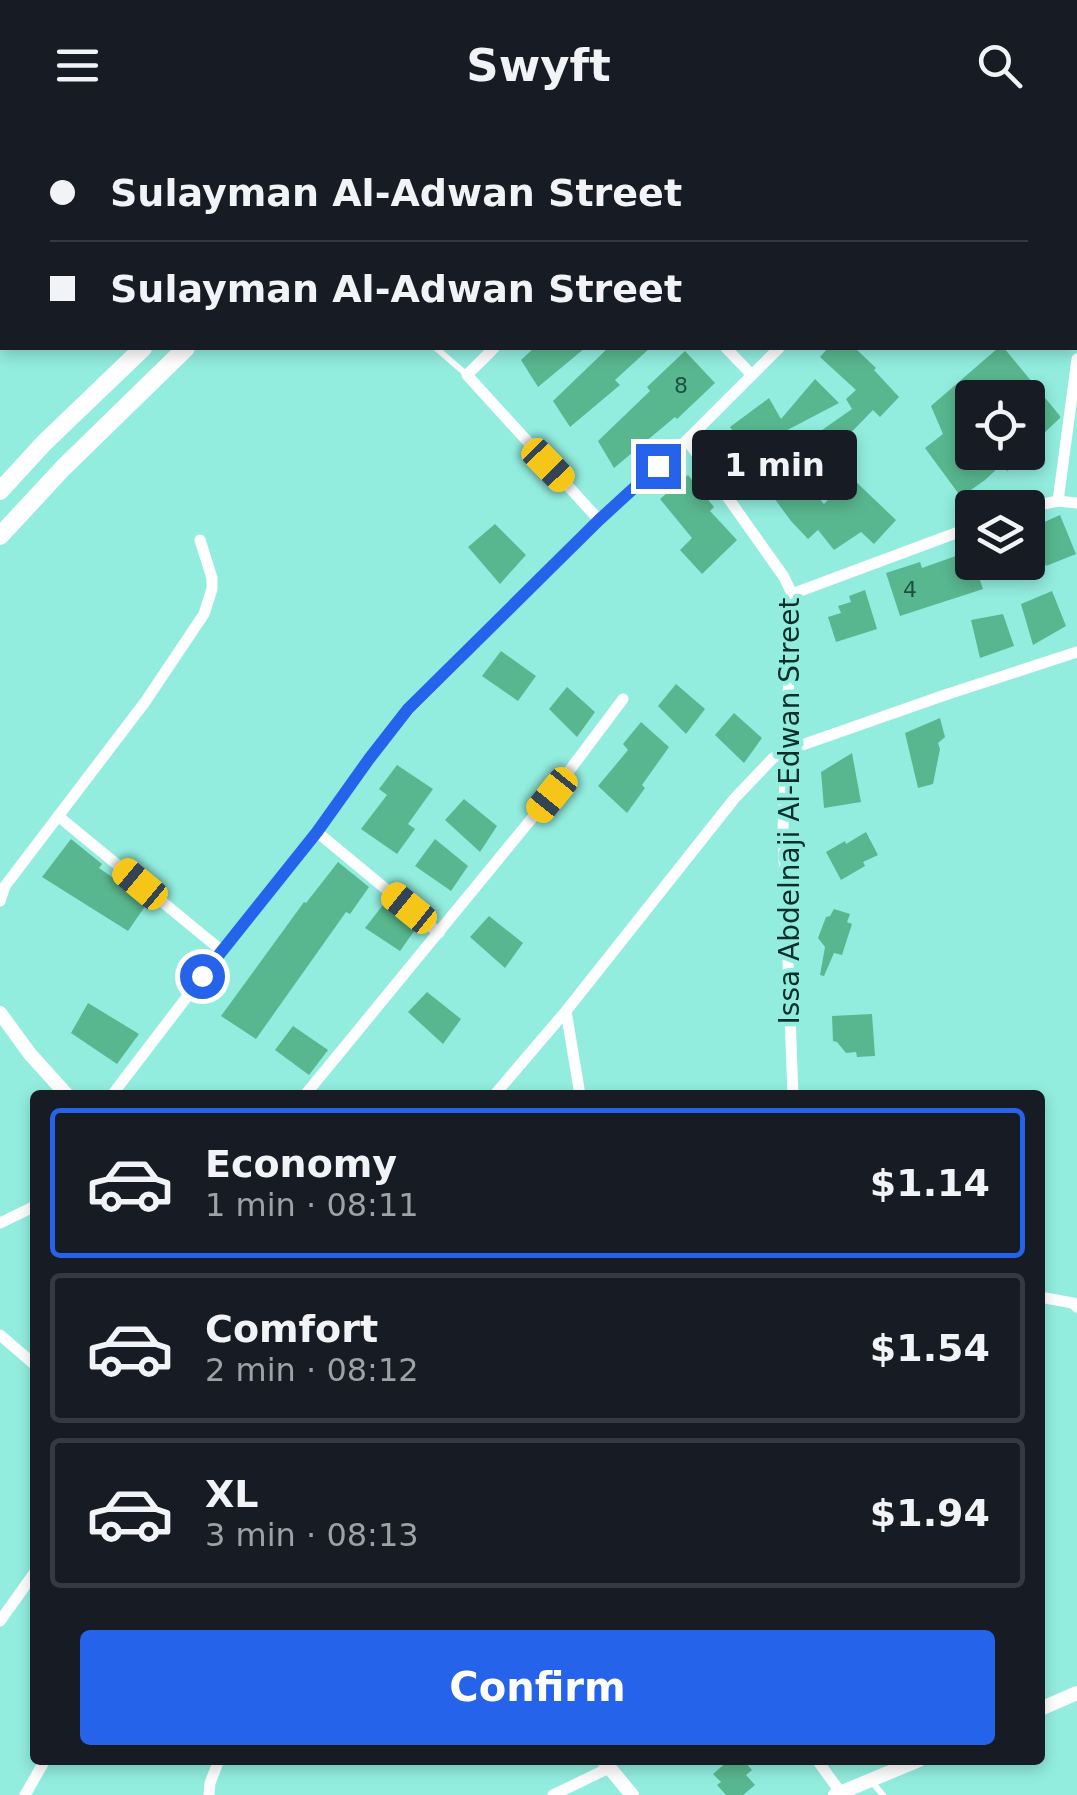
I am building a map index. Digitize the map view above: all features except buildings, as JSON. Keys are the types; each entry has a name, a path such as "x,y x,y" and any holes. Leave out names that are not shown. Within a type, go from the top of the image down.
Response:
{"main road":[{"path":"0,491 44,443 142,350"},
{"path":"0,536 62,468 184,350"}],"street":[{"path":"492,350 467,375 599,520"},
{"path":"728,350 751,374"},
{"path":"116,1090 408,709 777,350"},
{"path":"1058,501 1077,358"},
{"name":"Issa Abdelnaji Al-Edwan Street","path":"687,440 792,594 783,830 793,1090"},
{"path":"1045,504 1077,503"},
{"path":"792,594 955,532"},
{"path":"0,902 2,888 144,702 204,614 212,578 200,540"},
{"path":"499,1090 734,800 773,758 1077,652"},
{"path":"309,1090 552,795 623,700"},
{"path":"58,816 222,951"},
{"path":"317,832 439,933"},
{"path":"566,1011 579,1090"},
{"path":"0,1013 62,1090"},
{"path":"0,1223 30,1208"},
{"path":"1045,1298 1077,1306"},
{"path":"2,1340 30,1361"},
{"path":"0,1621 30,1579"},
{"path":"1045,1707 1077,1693"},
{"path":"24,1795 42,1765"},
{"path":"209,1795 217,1765"},
{"path":"553,1795 604,1765"},
{"path":"607,1765 632,1795"},
{"path":"820,1765 838,1794 907,1765"}],"lane":[{"path":"438,350 467,375"},
{"path":"870,1780 884,1795"}],"route":[{"path":"202,976 317,832 408,709 658,466"}]}
